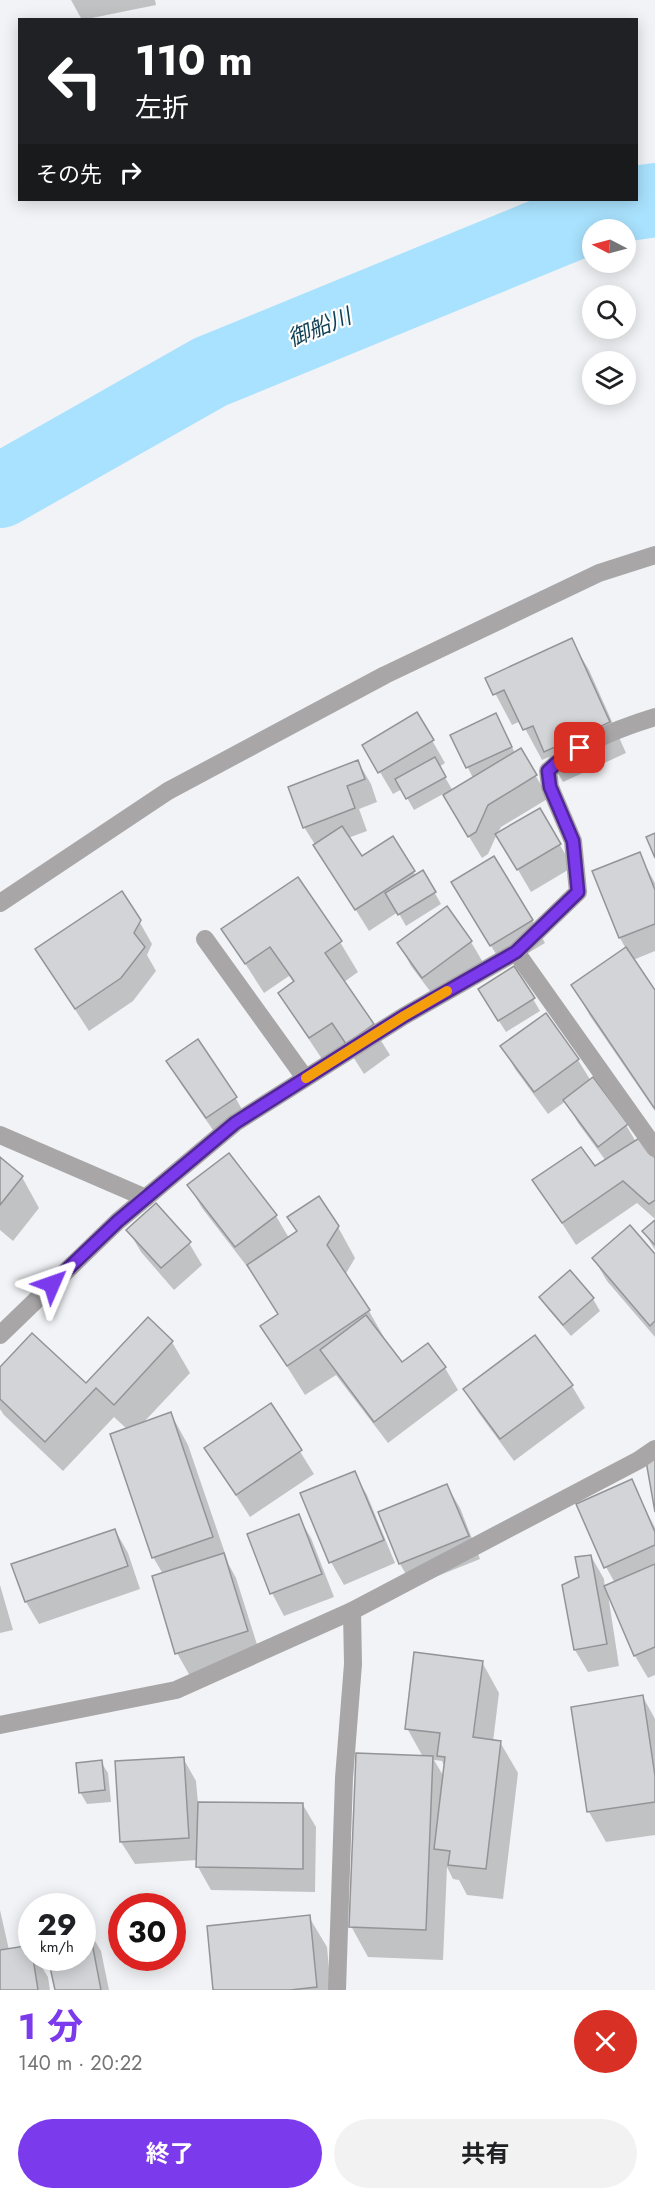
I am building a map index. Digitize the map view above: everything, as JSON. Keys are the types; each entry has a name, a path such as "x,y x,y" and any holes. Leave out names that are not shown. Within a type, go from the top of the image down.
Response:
{"street":[{"path":"0,903 168,791 374,680 599,573 655,555"},
{"path":"0,1335 110,1229 235,1123 404,1016 516,952 578,892 573,841 550,787 548,771 563,757 632,724 655,717"},
{"path":"205,939 305,1078"},
{"path":"516,952 655,1148"},
{"path":"0,1135 146,1198"},
{"path":"0,1725 176,1690 351,1611 629,1466 655,1449"},
{"path":"337,1990 344,1778 353,1664 351,1611"}],"building":[{"path":"572,638 610,722 544,752 533,726 523,730 504,690 493,695 485,678"},
{"path":"417,712 434,740 378,773 362,745"},
{"path":"496,713 512,747 466,768 450,735"},
{"path":"521,748 537,775 488,805 476,832 468,837 443,795"},
{"path":"435,757 446,777 406,799 395,779"},
{"path":"358,760 365,779 347,786 355,808 303,828 288,787"},
{"path":"540,808 561,844 517,870 495,834"},
{"path":"342,826 362,856 393,836 415,871 355,910 313,845"},
{"path":"655,833 655,858 646,837"},
{"path":"640,852 655,890 655,924 619,938 592,871"},
{"path":"494,856 533,920 490,946 451,882"},
{"path":"423,870 436,892 398,915 385,893"},
{"path":"298,877 342,941 325,953 374,1024 346,1044 332,1023 309,1038 278,993 294,981 270,947 245,964 221,929"},
{"path":"122,891 141,920 134,933 145,947 121,978 75,1009 35,949"},
{"path":"447,906 472,941 422,978 397,943"},
{"path":"626,947 655,990 655,1109 571,985"},
{"path":"514,966 535,998 498,1021 478,989"},
{"path":"546,1013 579,1059 534,1092 500,1046"},
{"path":"198,1039 237,1097 206,1118 166,1061"},
{"path":"593,1077 628,1124 598,1147 563,1100"},
{"path":"641,1137 655,1158 655,1200 649,1204 623,1181 562,1223 532,1180 581,1147 595,1166"},
{"path":"229,1153 277,1215 235,1247 187,1185"},
{"path":"0,1157 23,1176 0,1205"},
{"path":"319,1196 339,1226 327,1245 370,1310 287,1366 260,1326 278,1314 247,1265 297,1231 287,1217"},
{"path":"156,1203 191,1242 161,1268 126,1230"},
{"path":"655,1220 655,1245 642,1231"},
{"path":"630,1225 655,1254 655,1321 650,1326 592,1258"},
{"path":"570,1270 594,1298 563,1325 539,1297"},
{"path":"366,1315 402,1362 428,1343 446,1367 374,1422 320,1350"},
{"path":"148,1317 173,1341 114,1405 96,1388 45,1442 0,1399 0,1367 32,1333 86,1383"},
{"path":"535,1335 573,1385 500,1439 463,1389"},
{"path":"271,1403 302,1450 236,1495 204,1448"},
{"path":"171,1412 213,1537 152,1558 110,1434"},
{"path":"655,1459 655,1512 646,1461"},
{"path":"355,1471 384,1540 329,1563 300,1493"},
{"path":"632,1479 655,1532 655,1545 604,1568 576,1504"},
{"path":"447,1484 469,1536 399,1564 378,1512"},
{"path":"299,1514 322,1574 270,1594 247,1534"},
{"path":"115,1529 128,1566 25,1602 11,1564"},
{"path":"224,1553 248,1631 175,1654 152,1576"},
{"path":"591,1555 607,1644 574,1650 562,1585 579,1577 575,1557"},
{"path":"655,1564 655,1647 634,1656 604,1586"},
{"path":"414,1652 483,1661 473,1737 501,1741 486,1869 448,1865 450,1851 434,1849 445,1757 437,1756 440,1733 405,1729"},
{"path":"643,1695 655,1776 655,1802 587,1812 571,1707"},
{"path":"356,1753 433,1756 426,1930 349,1927"},
{"path":"184,1757 189,1838 120,1842 115,1761"},
{"path":"102,1760 105,1790 79,1793 76,1763"},
{"path":"198,1802 303,1803 303,1869 196,1867"},
{"path":"310,1915 317,1987 290,1990 213,1990 207,1926"},
{"path":"18,1947 18,1971 35,1971 38,1990 0,1990 0,1950"},
{"path":"96,1964 101,1990 55,1990 51,1971 96,1971"}],"waterway":[{"name":"御船川","path":"0,491 210,372 615,206 655,200"}],"slow traffic":[{"path":"306,1078 447,991"}],"route":[{"path":"52,1284 118,1221 235,1123 404,1016 516,952 578,892 573,841 550,787 548,771 563,757 580,748"}]}
